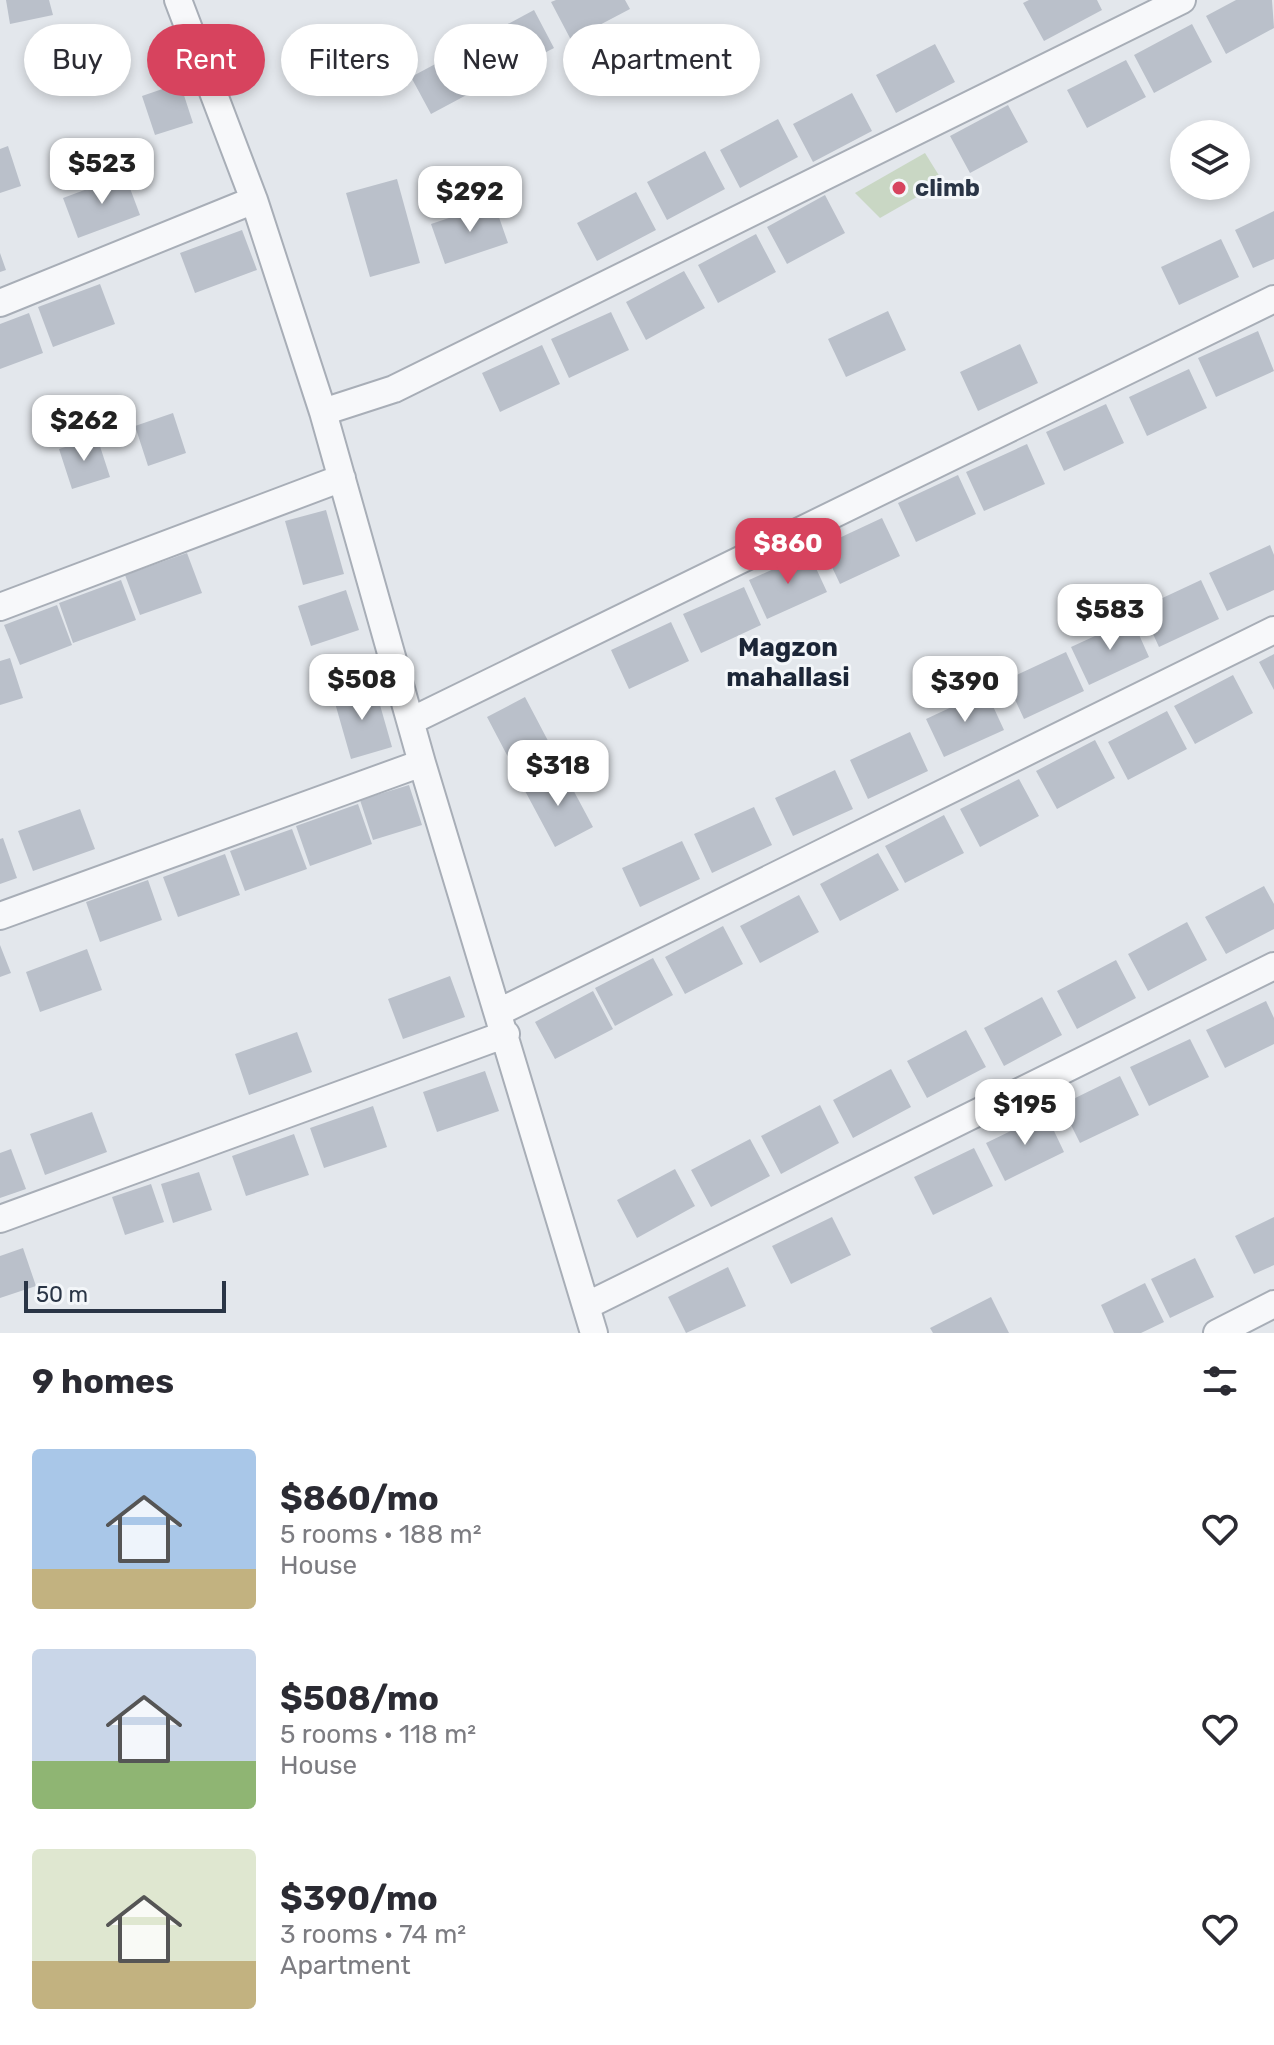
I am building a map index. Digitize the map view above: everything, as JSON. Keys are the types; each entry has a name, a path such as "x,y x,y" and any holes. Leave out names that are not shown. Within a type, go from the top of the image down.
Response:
{"street":[{"path":"178,0 254,200 323,412 422,763 594,1333"},
{"path":"323,412 394,389 1182,0"},
{"path":"0,303 254,200"},
{"path":"411,721 1274,299"},
{"path":"0,607 342,478"},
{"path":"0,1219 502,1023 1274,630"},
{"path":"0,916 422,763"},
{"path":"586,1306 1274,966"},
{"path":"1217,1333 1274,1304"}],"green space":[{"name":"climb","path":"925,153 943,182 880,218 855,193"}],"building":[{"path":"6,0 49,0 53,15 10,24"},
{"path":"625,0 630,9 601,24 563,25 551,2"},
{"path":"1029,0 1097,0 1102,10 1044,41 1023,3"},
{"path":"1236,0 1272,0 1274,28 1226,54 1206,16"},
{"path":"534,10 541,24 508,24"},
{"path":"1192,24 1212,62 1154,93 1134,55"},
{"path":"547,35 554,48 547,52"},
{"path":"935,44 955,82 896,113 876,75"},
{"path":"1126,60 1146,97 1087,128 1067,90"},
{"path":"434,65 434,96 465,96 431,114 418,90 418,73"},
{"path":"852,93 872,131 813,162 793,124"},
{"path":"142,96 184,96 193,123 155,135"},
{"path":"1008,105 1028,142 970,173 950,136"},
{"path":"778,119 798,157 740,188 720,150"},
{"path":"8,146 21,186 0,193 0,149"},
{"path":"705,151 725,189 667,220 647,182"},
{"path":"125,175 140,215 78,238 63,198"},
{"path":"397,179 420,263 370,277 346,193"},
{"path":"636,192 656,230 597,261 577,223"},
{"path":"825,195 845,233 787,264 767,227"},
{"path":"494,203 508,243 445,264 431,224"},
{"path":"1274,211 1274,259 1253,268 1235,230"},
{"path":"242,230 257,270 195,293 180,253"},
{"path":"756,234 776,272 718,303 698,265"},
{"path":"1221,239 1239,277 1179,305 1161,267"},
{"path":"0,253 6,270 0,272"},
{"path":"684,271 705,308 646,340 626,302"},
{"path":"100,284 115,324 53,347 38,307"},
{"path":"888,311 906,350 846,377 828,339"},
{"path":"611,312 629,350 569,378 551,339"},
{"path":"29,313 43,353 0,369 0,324"},
{"path":"1258,331 1274,371 1216,397 1198,358"},
{"path":"1020,344 1038,383 978,411 960,372"},
{"path":"542,345 560,384 500,412 482,373"},
{"path":"1189,369 1207,408 1147,436 1129,397"},
{"path":"1106,404 1124,443 1064,471 1046,432"},
{"path":"173,413 186,453 148,466 135,426"},
{"path":"97,437 110,477 72,489 59,449"},
{"path":"1027,444 1045,484 984,511 966,472"},
{"path":"958,475 976,514 916,542 898,503"},
{"path":"326,510 344,574 303,585 285,521"},
{"path":"882,518 900,556 840,584 822,546"},
{"path":"1270,545 1274,555 1274,590 1227,611 1209,573"},
{"path":"187,553 202,593 140,615 125,575"},
{"path":"809,553 827,592 767,619 749,580"},
{"path":"121,580 136,620 73,643 59,603"},
{"path":"1201,580 1219,619 1159,647 1141,608"},
{"path":"744,587 761,625 701,653 683,614"},
{"path":"346,590 359,630 311,646 298,606"},
{"path":"57,605 72,645 20,665 4,625"},
{"path":"1132,619 1149,657 1089,685 1071,647"},
{"path":"671,622 689,661 629,689 611,650"},
{"path":"1066,652 1084,691 1024,719 1006,680"},
{"path":"1274,654 1274,690 1259,662"},
{"path":"10,658 23,698 0,705 0,661"},
{"path":"1233,675 1253,713 1195,744 1174,706"},
{"path":"374,684 392,747 351,759 333,696"},
{"path":"986,691 1004,730 944,757 926,719"},
{"path":"525,697 556,756 518,776 487,717"},
{"path":"1167,711 1187,749 1128,780 1108,742"},
{"path":"910,732 928,771 868,799 850,760"},
{"path":"1095,740 1115,778 1057,809 1036,771"},
{"path":"562,769 593,827 555,847 524,789"},
{"path":"835,770 853,809 793,836 775,798"},
{"path":"1019,779 1039,816 980,847 960,809"},
{"path":"409,785 422,825 373,840 360,800"},
{"path":"358,804 372,844 310,866 296,826"},
{"path":"754,807 772,845 712,873 694,834"},
{"path":"80,809 95,849 33,871 18,831"},
{"path":"944,815 964,853 905,883 885,846"},
{"path":"292,829 307,869 245,891 230,851"},
{"path":"3,838 17,878 0,884 0,839"},
{"path":"682,841 700,879 640,907 622,868"},
{"path":"878,853 899,890 840,921 820,884"},
{"path":"225,854 240,895 178,917 163,877"},
{"path":"148,880 162,920 100,942 86,902"},
{"path":"1264,886 1274,904 1274,929 1226,954 1205,917"},
{"path":"799,895 819,932 760,963 740,926"},
{"path":"1187,922 1207,960 1148,991 1128,954"},
{"path":"723,926 743,964 685,994 665,957"},
{"path":"0,945 11,973 0,977"},
{"path":"87,949 102,990 40,1012 26,972"},
{"path":"653,958 673,995 615,1026 595,988"},
{"path":"1116,960 1136,998 1077,1029 1057,991"},
{"path":"450,976 465,1017 403,1039 388,999"},
{"path":"593,991 613,1029 555,1059 535,1022"},
{"path":"1042,997 1062,1035 1004,1066 984,1028"},
{"path":"1266,1001 1274,1018 1274,1044 1225,1068 1206,1030"},
{"path":"966,1030 986,1067 927,1098 907,1061"},
{"path":"297,1032 312,1072 249,1095 235,1054"},
{"path":"1190,1039 1209,1077 1149,1106 1130,1067"},
{"path":"891,1069 911,1107 853,1138 833,1100"},
{"path":"485,1071 499,1111 437,1132 423,1092"},
{"path":"1120,1076 1139,1115 1080,1143 1061,1105"},
{"path":"820,1105 839,1143 781,1174 761,1136"},
{"path":"373,1106 387,1147 324,1168 310,1128"},
{"path":"92,1112 107,1152 45,1175 30,1134"},
{"path":"1046,1114 1064,1152 1005,1181 986,1143"},
{"path":"294,1134 309,1175 246,1196 232,1156"},
{"path":"750,1139 770,1176 711,1207 691,1170"},
{"path":"974,1148 993,1186 933,1215 914,1177"},
{"path":"11,1149 26,1189 0,1198 0,1153"},
{"path":"675,1169 695,1206 637,1238 617,1200"},
{"path":"199,1172 212,1210 173,1223 161,1184"},
{"path":"151,1184 164,1222 125,1235 112,1197"},
{"path":"832,1217 851,1255 791,1284 772,1246"},
{"path":"1274,1217 1274,1265 1254,1274 1235,1236"},
{"path":"23,1248 36,1286 0,1298 0,1256"},
{"path":"1195,1258 1214,1297 1170,1318 1151,1279"},
{"path":"728,1267 746,1306 686,1333 668,1297"},
{"path":"1145,1283 1164,1322 1141,1333 1114,1333 1101,1305"},
{"path":"991,1297 1009,1333 933,1333 930,1328"}],"place":[{"name":"climb","path":"899,188"}],"district":[{"name":"Magzon mahallasi","path":"788,662"}]}
